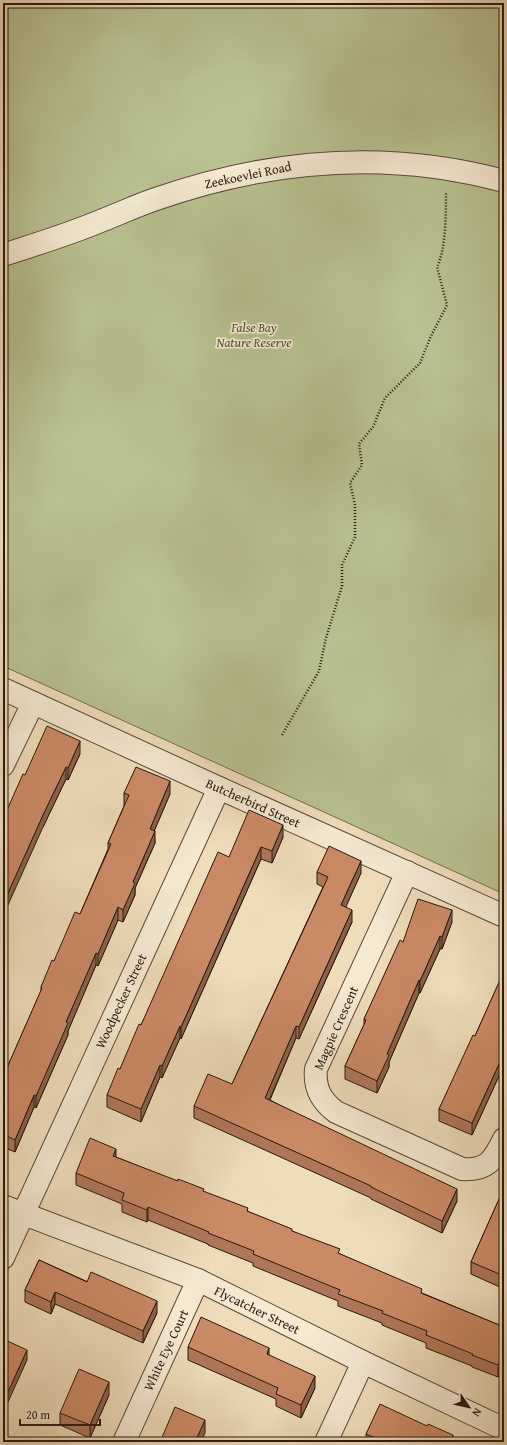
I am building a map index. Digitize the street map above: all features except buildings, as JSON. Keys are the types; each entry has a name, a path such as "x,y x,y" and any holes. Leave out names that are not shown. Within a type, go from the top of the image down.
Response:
{"street":[{"name":"Zeekoevlei Road","path":"3,254 38,244 102,221 155,199 198,185 256,171 290,165 360,161 403,163 480,174 504,181"},
{"name":"Butcherbird Street","path":"3,689 504,916"},
{"path":"3,765 32,703"},
{"name":"Woodpecker Street","path":"3,1258 13,1210 219,788"},
{"name":"Magpie Crescent","path":"407,872 316,1069 316,1088 327,1106 336,1112 462,1169 478,1168 493,1161 504,1139"},
{"name":"Flycatcher Street","path":"13,1210 198,1280 500,1433"},
{"name":"White Eye Court","path":"124,1442 198,1280"},
{"path":"326,1442 362,1362"}],"path":[{"path":"282,735 319,671 326,638 342,586 342,564 355,537 355,506 350,483 362,466 359,444 373,427 385,398 420,363 446,305 437,267 441,258 446,209 446,169"}],"green space":[{"name":"False Bay Nature Reserve","path":"3,3 504,3 504,894 3,666"}]}
